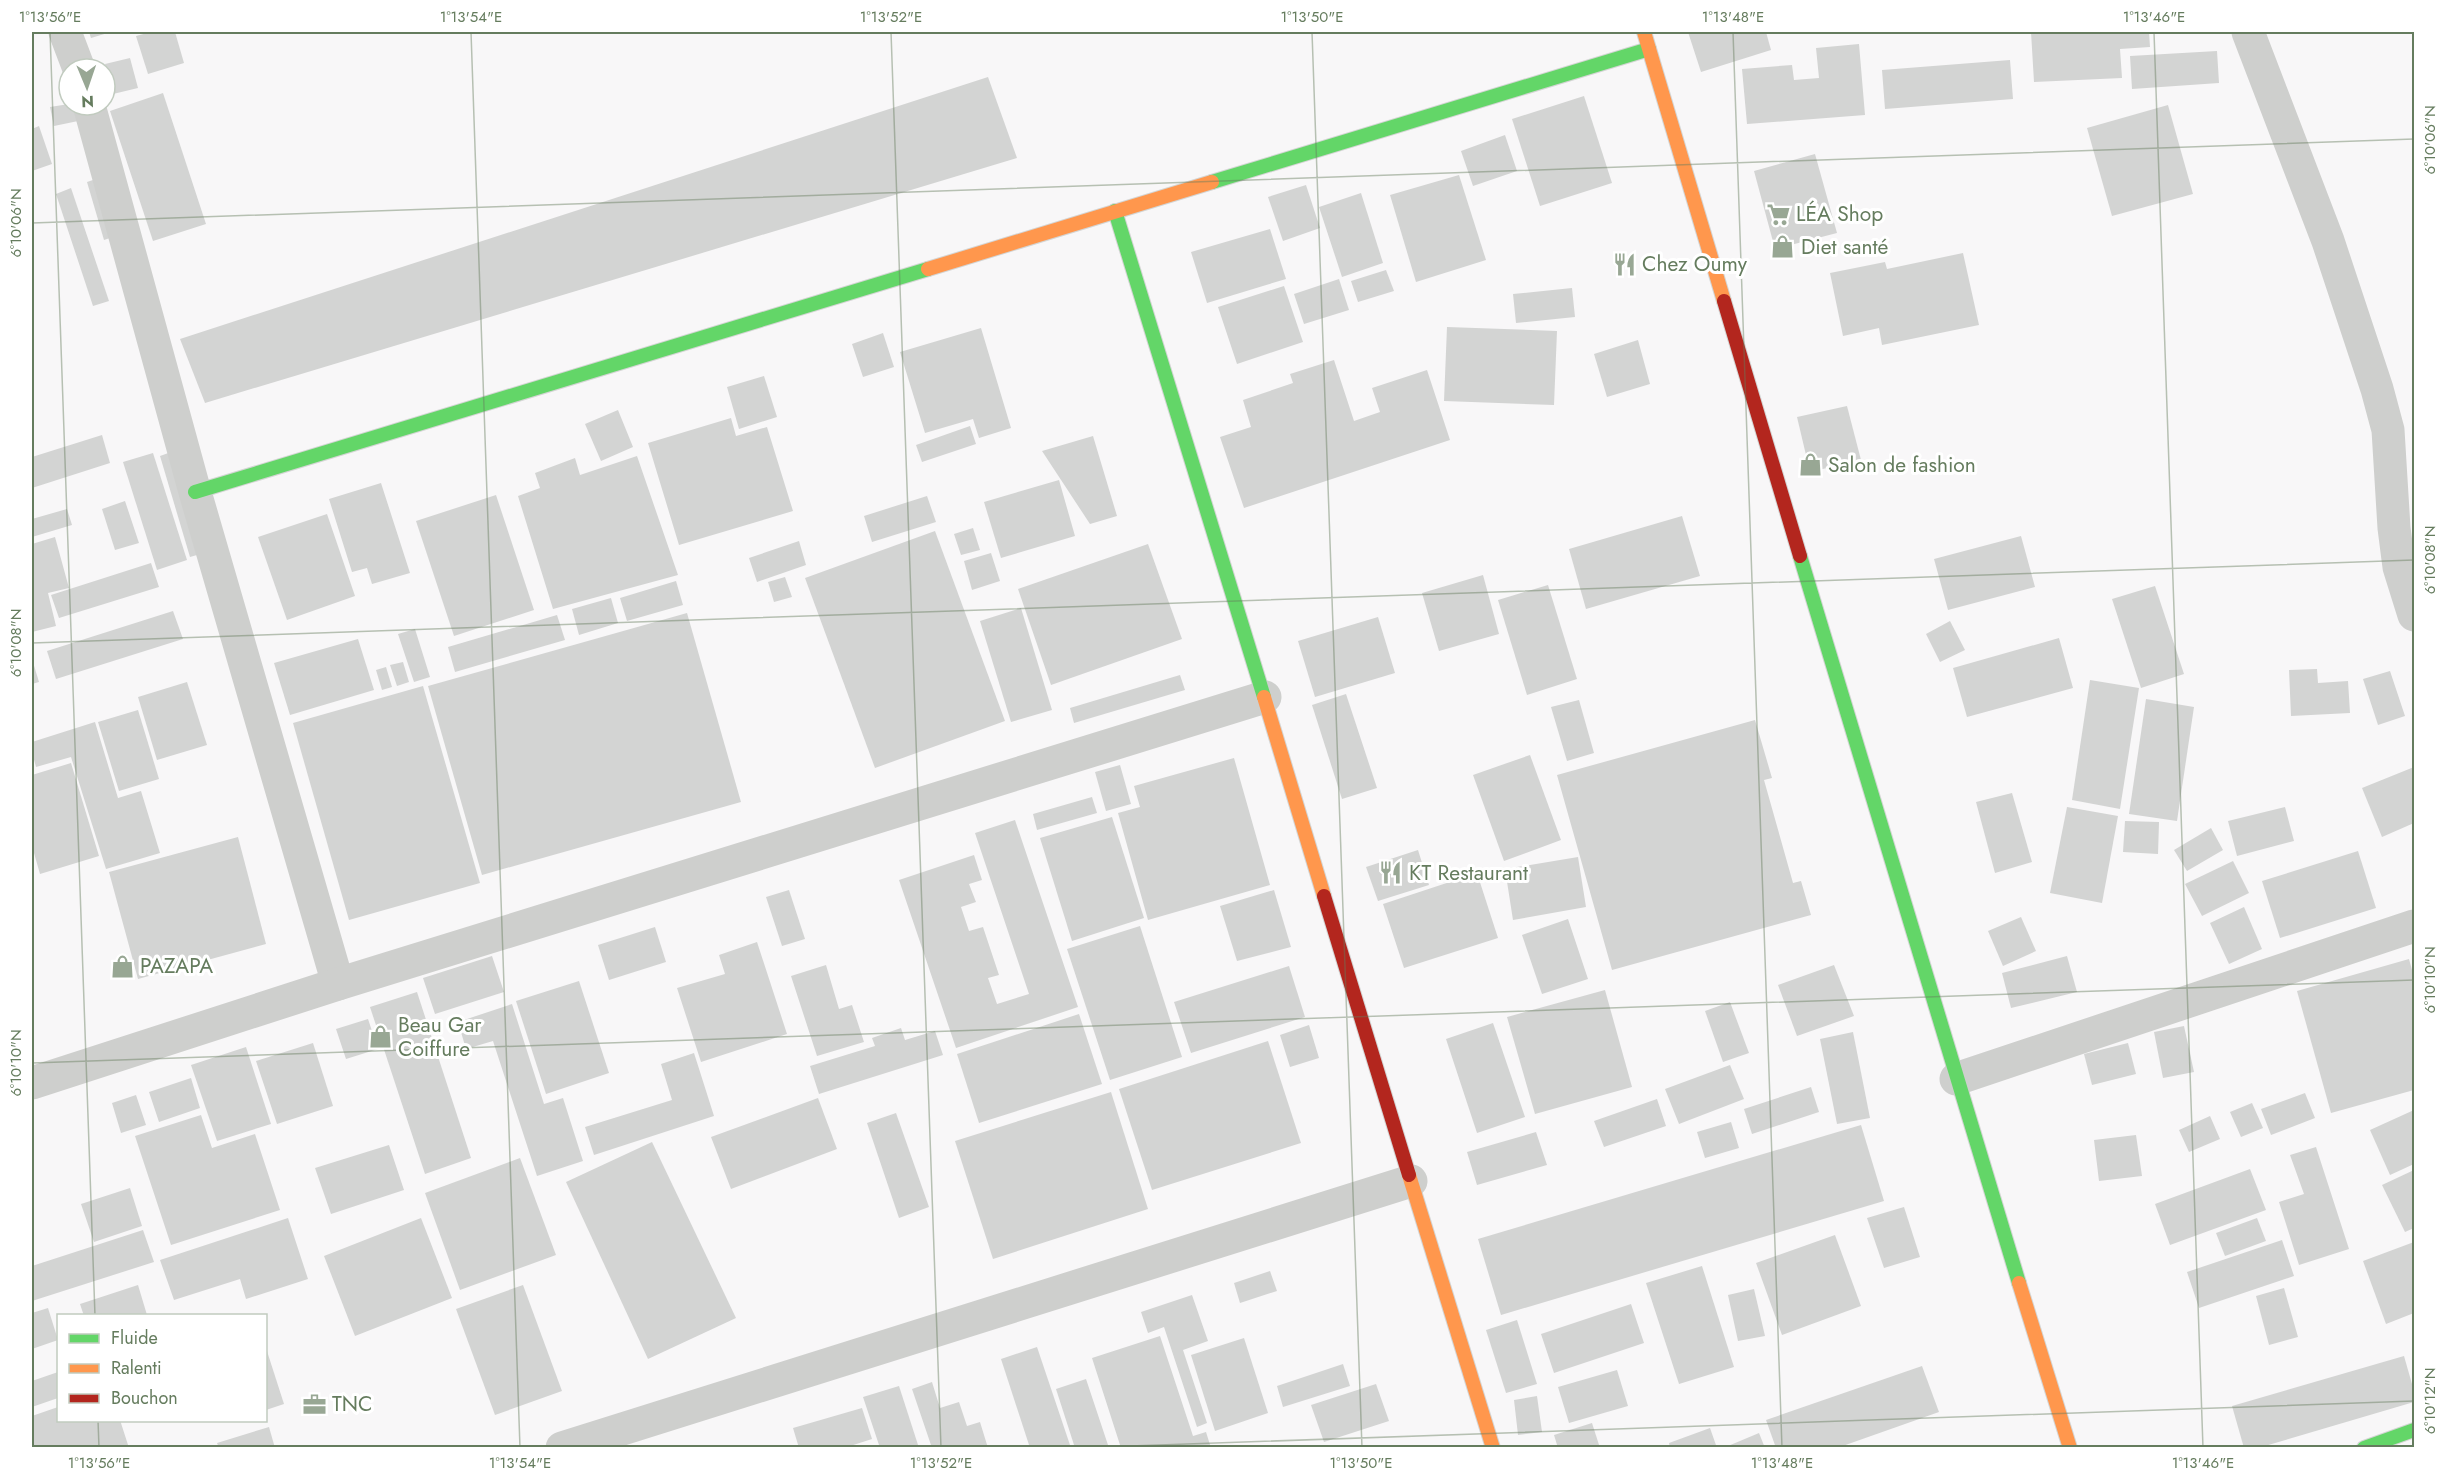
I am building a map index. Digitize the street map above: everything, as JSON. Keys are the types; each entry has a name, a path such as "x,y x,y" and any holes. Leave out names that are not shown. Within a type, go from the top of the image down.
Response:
{"street":[{"path":"65,32 74,57"},
{"path":"1644,32 1956,1079 2070,1448"},
{"path":"2248,32 2328,241 2377,390 2388,430 2399,567 2415,615"},
{"path":"195,492 1649,49"},
{"path":"92,117 195,492 338,984"},
{"path":"1115,211 1493,1448"},
{"path":"32,1083 338,984 1264,697"},
{"path":"1956,1079 2415,926"},
{"path":"562,1448 1411,1181"},
{"path":"2364,1448 2415,1430"}],"building":[{"path":"89,32 111,32 91,38"},
{"path":"151,32 175,32 184,63 148,74 136,36"},
{"path":"1688,32 1766,32 1771,50 1701,72"},
{"path":"2031,32 2149,32 2150,47 2120,49 2122,78 2034,82"},
{"path":"1859,44 1865,115 1747,124 1742,69 1792,65 1794,80 1819,78 1816,48"},
{"path":"2217,51 2219,83 2132,89 2130,56"},
{"path":"130,58 138,88 117,93 117,61"},
{"path":"2010,60 2013,99 1885,109 1882,70"},
{"path":"988,77 1017,158 205,403 180,339"},
{"path":"163,93 206,224 153,241 112,117 117,117 117,109"},
{"path":"1584,96 1612,183 1540,206 1512,119"},
{"path":"2168,105 2193,194 2112,216 2087,128"},
{"path":"57,106 57,117 82,117 83,120 54,126 50,107"},
{"path":"39,126 52,164 32,171 32,129"},
{"path":"1505,135 1517,171 1473,186 1461,151"},
{"path":"1815,154 1837,233 1775,249 1754,171"},
{"path":"1459,175 1486,260 1416,282 1390,195"},
{"path":"99,178 116,236 104,240 87,182"},
{"path":"1306,185 1320,228 1283,241 1268,197"},
{"path":"71,188 109,301 93,306 56,194"},
{"path":"1361,193 1383,263 1342,277 1319,207"},
{"path":"1270,229 1286,279 1207,303 1191,252"},
{"path":"1963,253 1979,325 1882,345 1879,328 1843,336 1830,273 1885,262 1887,269"},
{"path":"1386,270 1394,291 1358,302 1351,281"},
{"path":"1339,279 1349,310 1304,324 1294,294"},
{"path":"1284,286 1303,342 1237,364 1218,307"},
{"path":"1572,288 1575,317 1516,323 1513,294"},
{"path":"1447,327 1557,331 1554,405 1444,401"},
{"path":"981,328 1011,428 979,438 973,419 925,433 900,352"},
{"path":"883,333 894,367 863,377 852,344"},
{"path":"1638,340 1650,384 1607,397 1594,354"},
{"path":"1334,360 1354,421 1380,412 1372,388 1427,370 1450,440 1244,508 1220,437 1251,427 1243,400 1293,383 1290,374"},
{"path":"764,376 777,417 739,429 727,387"},
{"path":"1847,406 1861,460 1810,472 1797,417"},
{"path":"618,410 633,447 601,461 585,424"},
{"path":"731,418 736,436 767,427 793,511 679,545 648,443"},
{"path":"970,426 976,444 922,462 916,445"},
{"path":"102,435 110,463 32,488 32,457"},
{"path":"1093,436 1117,516 1090,524 1042,451"},
{"path":"174,451 204,553 190,557 160,456"},
{"path":"153,453 187,560 157,570 123,462"},
{"path":"637,456 678,575 553,609 518,496 540,488 535,473 575,458 580,475"},
{"path":"1059,480 1075,536 1001,558 984,502"},
{"path":"381,483 410,573 372,584 367,568 352,572 329,499"},
{"path":"496,495 534,610 454,636 416,521"},
{"path":"927,496 936,522 872,542 864,516"},
{"path":"125,501 139,543 115,550 102,509"},
{"path":"67,509 72,525 32,537 32,519"},
{"path":"327,514 355,596 287,620 258,537"},
{"path":"1682,516 1700,576 1586,609 1569,549"},
{"path":"973,528 980,550 961,555 954,534"},
{"path":"935,531 1005,721 875,768 805,578"},
{"path":"2021,536 2035,587 1948,610 1934,559"},
{"path":"55,537 69,588 48,593 56,626 32,632 32,544"},
{"path":"799,541 806,565 757,582 749,558"},
{"path":"1148,544 1182,639 1051,685 1018,589"},
{"path":"991,553 1000,581 972,590 964,561"},
{"path":"151,563 159,587 59,618 51,595"},
{"path":"1483,575 1499,634 1439,651 1422,593"},
{"path":"785,577 792,597 774,602 768,582"},
{"path":"676,581 683,605 627,621 620,598"},
{"path":"1548,585 1577,679 1527,695 1498,600"},
{"path":"2155,586 2184,674 2141,688 2112,599"},
{"path":"611,598 618,623 579,635 572,609"},
{"path":"1021,608 1052,710 1011,722 980,621"},
{"path":"173,611 183,639 56,679 47,651"},
{"path":"687,613 741,802 482,875 428,686"},
{"path":"557,615 565,640 455,672 448,647"},
{"path":"1378,617 1395,673 1315,697 1298,641"},
{"path":"1950,621 1965,650 1940,662 1926,634"},
{"path":"415,629 430,677 414,682 398,634"},
{"path":"2059,638 2073,688 1967,717 1953,668"},
{"path":"358,639 374,690 290,715 274,663"},
{"path":"32,659 39,682 32,684"},
{"path":"403,662 409,682 397,686 390,665"},
{"path":"386,667 392,687 382,690 376,670"},
{"path":"2317,669 2318,683 2348,681 2350,713 2291,716 2289,670"},
{"path":"2390,671 2405,716 2378,725 2363,679"},
{"path":"1180,675 1185,690 1074,723 1070,708"},
{"path":"2090,680 2139,688 2120,809 2072,800"},
{"path":"187,682 207,745 157,760 138,697"},
{"path":"423,686 480,883 349,920 293,723"},
{"path":"1346,694 1377,788 1342,799 1312,705"},
{"path":"2146,699 2194,707 2177,821 2129,814"},
{"path":"1579,700 1594,753 1567,761 1551,707"},
{"path":"138,710 159,779 119,791 98,722"},
{"path":"1755,720 1772,778 1764,780 1793,883 1801,881 1811,915 1612,970 1557,775"},
{"path":"95,722 118,798 141,791 160,853 106,869 71,757 36,767 32,752 32,742"},
{"path":"1530,755 1561,840 1504,861 1473,775"},
{"path":"1234,758 1270,885 1148,920 1118,813 1140,807 1134,786"},
{"path":"71,763 99,856 40,874 32,846 32,775"},
{"path":"1120,765 1131,804 1106,811 1095,772"},
{"path":"2414,767 2414,823 2382,837 2362,788"},
{"path":"2012,793 2032,862 1995,873 1976,802"},
{"path":"1092,797 1097,813 1037,830 1033,814"},
{"path":"2067,807 2118,816 2102,903 2050,893"},
{"path":"2285,807 2294,841 2237,856 2228,821"},
{"path":"1112,817 1144,918 1072,941 1040,838"},
{"path":"1015,820 1078,1007 956,1048 899,880 974,855 982,880 969,884 976,902 961,907 969,931 983,927 999,975 988,978 997,1004 1029,994 975,833"},
{"path":"2125,821 2159,822 2158,854 2123,852"},
{"path":"2211,828 2223,850 2187,871 2174,850"},
{"path":"238,837 266,944 138,979 109,872"},
{"path":"1418,850 1429,885 1378,901 1366,867"},
{"path":"2358,851 2376,908 2280,938 2262,881"},
{"path":"1578,857 1586,907 1513,920 1505,869"},
{"path":"2233,861 2249,893 2202,916 2185,884"},
{"path":"1477,873 1498,938 1404,968 1383,904"},
{"path":"789,890 805,939 782,946 766,897"},
{"path":"1274,890 1291,947 1237,961 1220,906"},
{"path":"2244,907 2262,949 2229,964 2210,923"},
{"path":"2021,917 2036,951 2003,966 1988,931"},
{"path":"1568,919 1588,979 1542,994 1522,935"},
{"path":"1140,926 1182,1057 1110,1080 1067,949"},
{"path":"655,927 666,962 609,980 598,945"},
{"path":"757,942 787,1034 701,1062 677,988 725,974 719,955"},
{"path":"492,956 504,992 435,1014 423,978"},
{"path":"2067,956 2077,992 2011,1008 2002,973"},
{"path":"2409,959 2414,977 2414,1090 2331,1113 2297,991"},
{"path":"826,965 839,1009 852,1005 864,1042 817,1056 791,976"},
{"path":"1834,965 1854,1016 1797,1036 1778,985"},
{"path":"1289,966 1305,1017 1191,1053 1174,1002"},
{"path":"579,981 609,1073 546,1094 516,1001"},
{"path":"1605,990 1632,1087 1535,1114 1507,1017"},
{"path":"417,992 471,1158 425,1174 370,1007"},
{"path":"1730,1002 1749,1053 1723,1062 1705,1011"},
{"path":"512,1004 544,1104 563,1098 583,1161 537,1176 493,1041 466,1049 458,1022"},
{"path":"1079,1014 1102,1084 979,1123 957,1054"},
{"path":"368,1019 378,1049 346,1059 336,1029"},
{"path":"1493,1023 1525,1117 1477,1133 1446,1039"},
{"path":"1309,1025 1319,1058 1290,1067 1280,1035"},
{"path":"2184,1026 2194,1072 2163,1078 2154,1032"},
{"path":"901,1028 905,1040 935,1031 943,1055 819,1094 810,1066 875,1046 872,1038"},
{"path":"1853,1032 1870,1118 1837,1124 1820,1039"},
{"path":"1268,1041 1301,1143 1152,1190 1119,1089"},
{"path":"313,1043 333,1106 277,1124 256,1061"},
{"path":"2128,1043 2136,1074 2092,1085 2084,1054"},
{"path":"246,1047 271,1124 217,1141 191,1065"},
{"path":"694,1053 714,1116 594,1155 585,1127 672,1100 661,1064"},
{"path":"1730,1065 1744,1099 1679,1124 1665,1089"},
{"path":"191,1078 200,1108 159,1122 149,1092"},
{"path":"1811,1087 1819,1112 1752,1134 1744,1109"},
{"path":"1111,1092 1148,1209 993,1259 955,1141"},
{"path":"2305,1093 2315,1118 2271,1135 2261,1109"},
{"path":"136,1095 146,1125 121,1133 112,1103"},
{"path":"818,1098 837,1149 731,1189 711,1137"},
{"path":"1657,1099 1666,1126 1604,1147 1594,1121"},
{"path":"2252,1103 2263,1128 2241,1137 2230,1112"},
{"path":"2414,1110 2414,1164 2390,1175 2370,1130"},
{"path":"896,1113 929,1207 899,1218 867,1123"},
{"path":"201,1115 212,1148 255,1134 280,1210 171,1245 135,1136"},
{"path":"2210,1116 2220,1139 2189,1152 2179,1130"},
{"path":"1731,1122 1739,1148 1705,1158 1697,1132"},
{"path":"1861,1125 1884,1201 1501,1315 1478,1239"},
{"path":"1536,1132 1547,1165 1477,1185 1467,1152"},
{"path":"2136,1135 2142,1176 2099,1181 2094,1140"},
{"path":"652,1142 736,1318 648,1359 566,1182"},
{"path":"389,1145 404,1190 331,1214 315,1168"},
{"path":"2316,1147 2349,1249 2299,1265 2279,1202 2304,1194 2290,1155"},
{"path":"520,1158 556,1255 460,1290 425,1193"},
{"path":"2250,1169 2266,1210 2170,1245 2155,1204"},
{"path":"2414,1170 2414,1228 2405,1232 2382,1185"},
{"path":"130,1188 142,1226 94,1242 81,1204"},
{"path":"1904,1207 1920,1257 1884,1268 1867,1218"},
{"path":"288,1218 308,1279 246,1299 240,1279 174,1300 160,1260"},
{"path":"421,1218 452,1298 355,1336 324,1256"},
{"path":"2257,1218 2266,1241 2225,1256 2216,1233"},
{"path":"143,1230 154,1262 32,1301 32,1266"},
{"path":"1835,1235 1861,1306 1782,1335 1756,1263"},
{"path":"2282,1240 2294,1276 2199,1308 2187,1272"},
{"path":"2414,1242 2414,1313 2386,1324 2363,1261"},
{"path":"1702,1266 1734,1367 1679,1384 1646,1283"},
{"path":"1270,1271 1277,1291 1240,1303 1234,1283"},
{"path":"138,1285 147,1314 83,1314 80,1304"},
{"path":"523,1285 562,1391 495,1415 456,1309"},
{"path":"2284,1288 2298,1337 2269,1345 2256,1296"},
{"path":"1754,1289 1765,1336 1738,1341 1728,1295"},
{"path":"1192,1295 1208,1341 1183,1350 1207,1423 1197,1427 1164,1327 1148,1333 1141,1312"},
{"path":"1631,1304 1644,1343 1554,1373 1541,1334"},
{"path":"48,1308 57,1340 32,1349 32,1313"},
{"path":"1517,1320 1537,1384 1506,1393 1486,1330"},
{"path":"1160,1336 1193,1436 1206,1432 1211,1448 1121,1448 1092,1358"},
{"path":"1244,1338 1268,1413 1215,1431 1191,1355"},
{"path":"1037,1347 1071,1448 1030,1448 1001,1359"},
{"path":"267,1351 284,1404 267,1410"},
{"path":"2404,1356 2414,1391 2414,1402 2258,1448 2244,1448 2232,1406"},
{"path":"1343,1364 1350,1386 1283,1407 1277,1386"},
{"path":"1922,1366 1939,1412 1837,1448 1776,1448 1766,1420"},
{"path":"1617,1370 1628,1406 1569,1423 1558,1387"},
{"path":"57,1372 57,1398 32,1407 32,1381"},
{"path":"1086,1379 1109,1448 1075,1448 1056,1389"},
{"path":"932,1382 940,1408 959,1402 967,1426 980,1422 988,1448 932,1448 912,1389"},
{"path":"1376,1384 1389,1421 1324,1442 1311,1405"},
{"path":"899,1386 919,1448 880,1448 863,1397"},
{"path":"1537,1396 1542,1432 1518,1435 1514,1400"},
{"path":"57,1407 57,1422 121,1422 129,1448 32,1448 32,1416"},
{"path":"862,1408 872,1439 844,1448 799,1448 793,1428"},
{"path":"1592,1423 1600,1448 1558,1448 1554,1435"},
{"path":"269,1427 275,1448 219,1448 217,1443"},
{"path":"1710,1428 1717,1448 1670,1448 1669,1443"},
{"path":"1759,1433 1765,1448 1728,1448 1728,1446"}],"traffic: fast":[{"path":"1212,182 1649,49"},
{"path":"1115,211 1264,697"},
{"path":"195,492 928,269"},
{"path":"1800,556 2019,1283"},
{"path":"2364,1448 2414,1430"}],"traffic: slow":[{"path":"1644,32 1724,301"},
{"path":"928,269 1212,182"},
{"path":"1264,697 1324,896"},
{"path":"1409,1175 1493,1448"},
{"path":"2019,1283 2070,1448"}],"traffic: jam":[{"path":"1724,301 1800,556"},
{"path":"1324,896 1409,1175"}],"place":[{"name":"LÉA Shop","path":"1778,214"},
{"name":"Diet santé","path":"1783,247"},
{"name":"Chez Oumy","path":"1624,264"},
{"name":"Salon de fashion","path":"1810,465"},
{"name":"KT Restaurant","path":"1391,873"},
{"name":"PAZAPA","path":"122,966"},
{"name":"Beau Gar Coiffure","path":"380,1037"},
{"name":"TNC","path":"314,1404"}]}
